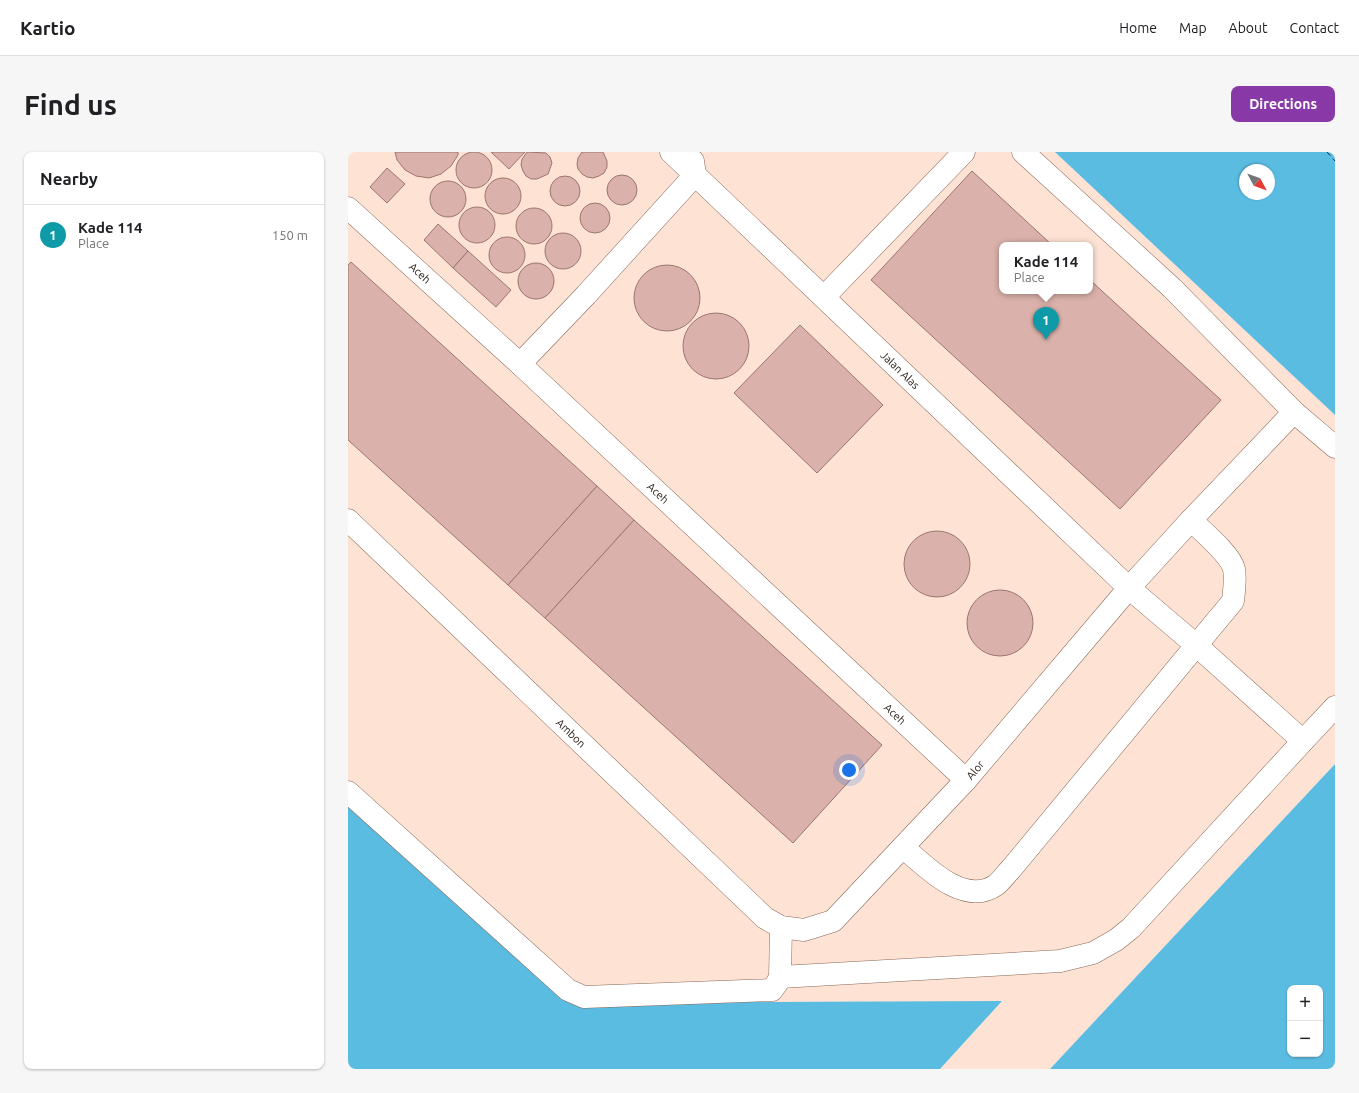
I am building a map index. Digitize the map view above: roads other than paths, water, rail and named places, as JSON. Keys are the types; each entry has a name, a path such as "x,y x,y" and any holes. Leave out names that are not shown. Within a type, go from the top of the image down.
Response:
{"lane":[{"name":"Jalan Alas","path":"671,152 1129,588 1303,740"},
{"path":"520,364 586,295 695,176 692,152"},
{"path":"824,297 964,152"},
{"path":"1023,152 1172,288 1294,412 1335,447"},
{"name":"Aceh","path":"348,208 520,364 966,780"},
{"name":"Alor","path":"804,930 833,921 903,848 966,780 1129,588 1191,520 1294,412"},
{"name":"Ambon","path":"348,520 765,918 781,927 804,930"},
{"path":"903,848 935,875 970,892 982,891 996,884 1016,863 1233,601 1235,582 1234,568 1226,555 1191,520"},
{"path":"780,977 1060,961 1093,952 1116,940 1131,928 1335,707"},
{"path":"348,792 568,990 584,998 772,990 780,977 781,927"}],"water":[{"path":"1055,152 1335,152 1335,415"},
{"path":"1335,764 1335,1069 1050,1069"},
{"path":"348,796 574,1003 1002,1001 940,1069 348,1069"}],"place":[{"name":"Kade 114","path":"1046,340"}]}
